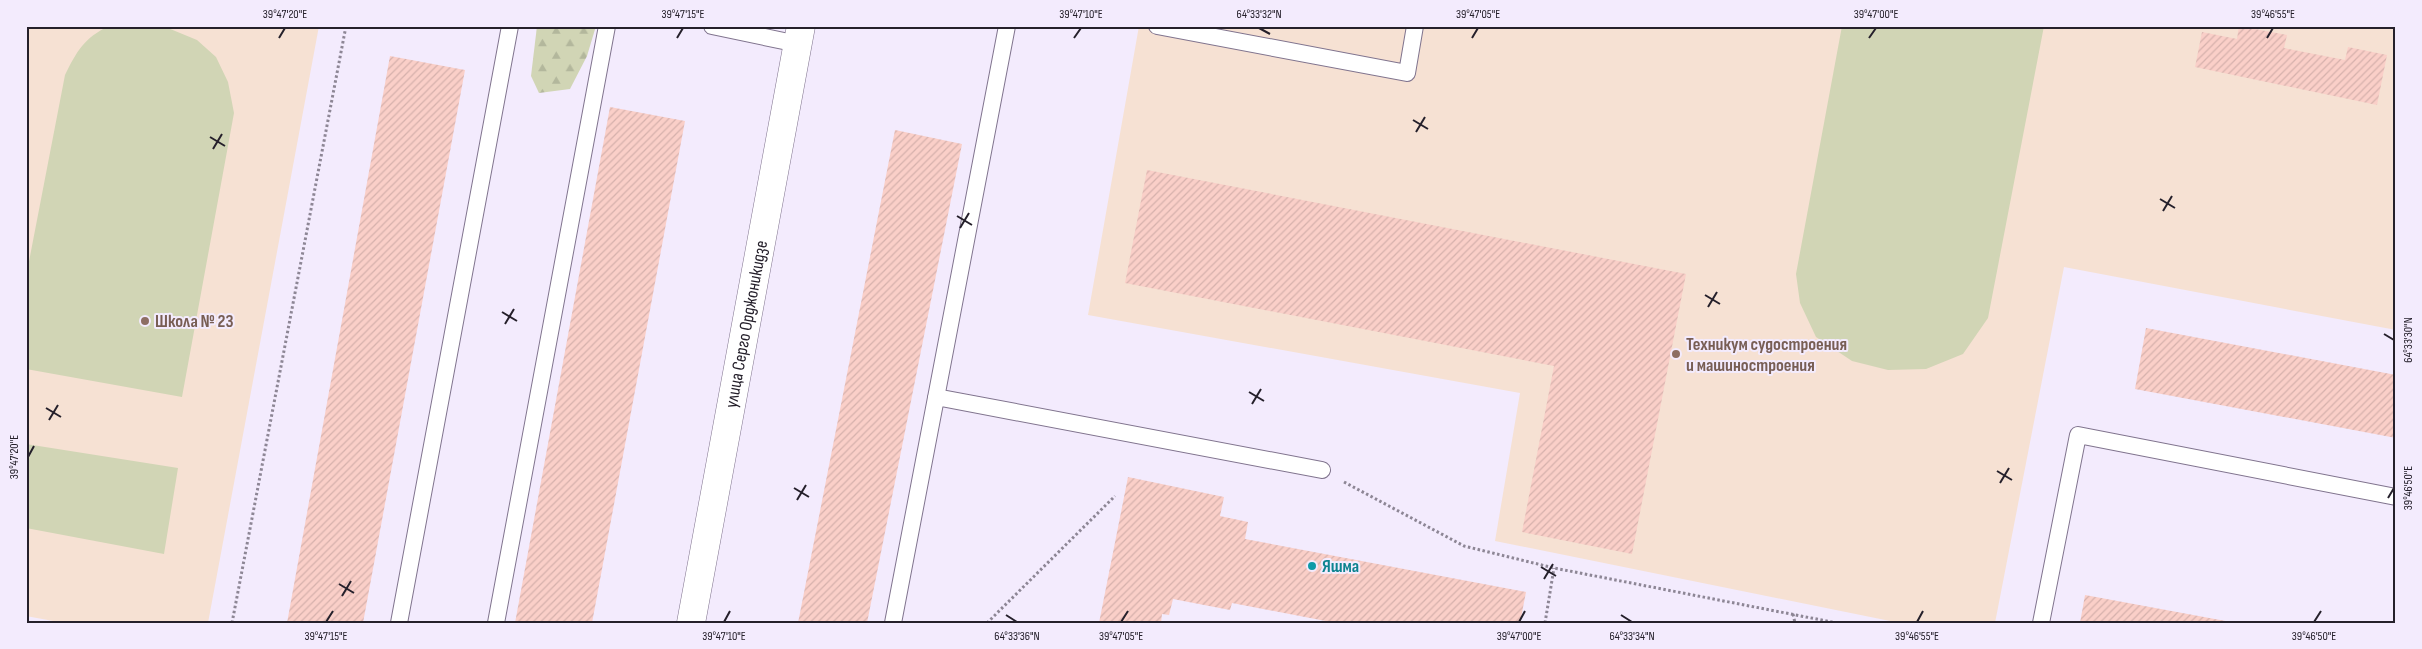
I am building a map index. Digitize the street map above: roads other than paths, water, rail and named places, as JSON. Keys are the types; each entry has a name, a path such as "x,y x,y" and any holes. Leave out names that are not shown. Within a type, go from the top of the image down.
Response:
{"street":[{"name":"улица Серго Орджоникидзе","path":"691,623 799,35"}],"lane":[{"path":"399,623 510,26"},
{"path":"496,623 608,26"},
{"path":"712,26 799,35"},
{"path":"893,623 1007,26"},
{"path":"1157,26 1407,73 1415,26"},
{"path":"936,397 1322,470"},
{"path":"2041,623 2078,434 2396,496"}],"place":[{"name":"Школа № 23","path":"145,321"},
{"name":"Техникум судостроения и машиностроения","path":"1676,354"},
{"name":"Яшма","path":"1312,566"}]}
